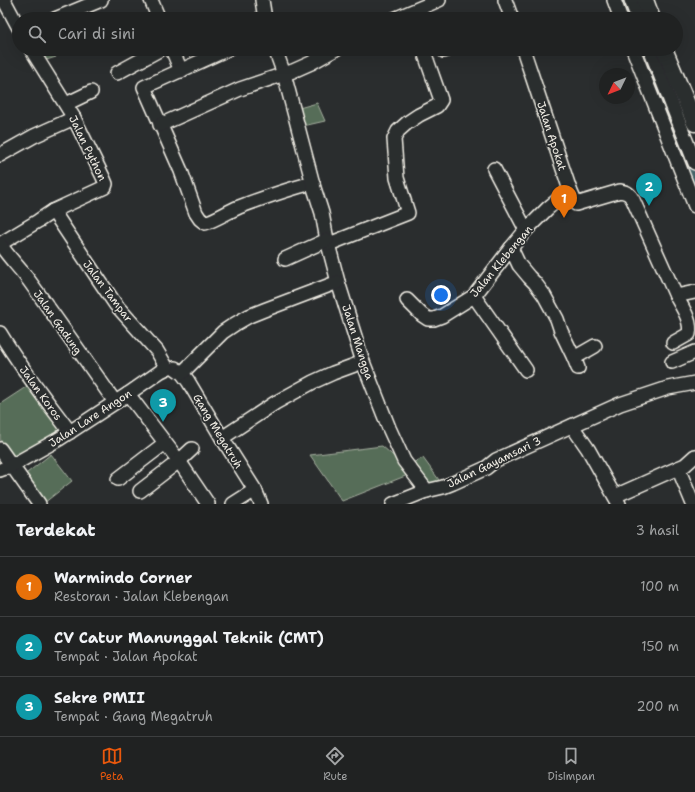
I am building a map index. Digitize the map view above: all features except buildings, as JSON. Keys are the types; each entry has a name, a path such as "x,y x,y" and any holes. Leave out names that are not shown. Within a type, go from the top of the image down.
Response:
{"main road":[{"path":"645,0 649,12"},
{"path":"667,56 695,124"}],"street":[{"path":"4,0 12,15"},
{"path":"151,0 156,12"},
{"path":"262,0 264,12"},
{"path":"420,12 439,0"},
{"path":"505,0 509,12"},
{"path":"614,0 618,12"},
{"path":"631,0 635,12"},
{"path":"70,12 94,1"},
{"name":"Jalan Python","path":"0,244 53,211 105,187 106,184 74,118 36,56"},
{"path":"117,73 148,56"},
{"path":"175,56 181,71"},
{"path":"213,56 144,87 160,125 171,146 196,213 200,219 205,223 237,208 276,193 313,183"},
{"name":"Jalan Mangga","path":"278,56 284,74 322,213 338,282 363,362 389,428 404,461 427,491"},
{"path":"160,125 240,89 311,64 324,56"},
{"path":"285,260 328,242 408,213 396,178 394,139 398,131 407,123 437,106 441,100 425,56"},
{"name":"Jalan Apokat","path":"525,56 576,204 620,191 627,192 631,196 676,296"},
{"path":"636,56 695,206"},
{"path":"653,56 695,163"},
{"path":"66,104 91,92"},
{"path":"0,155 34,136 74,118"},
{"path":"494,169 526,230"},
{"name":"Jalan Klebengan","path":"407,300 422,315 428,319 434,319 442,316 474,296 526,230 544,212 570,190"},
{"name":"Jalan Tampar","path":"53,211 116,304 157,351 168,368"},
{"name":"Jalan Gadung","path":"0,244 29,280 115,402"},
{"path":"511,248 519,265 536,283 544,295 557,319 576,363 596,346"},
{"path":"168,368 175,368 182,373 223,332 235,324 249,316 338,282"},
{"path":"673,342 690,334 690,324 676,296 695,292"},
{"path":"474,296 526,370"},
{"name":"Jalan Koros","path":"0,334 70,432"},
{"path":"672,362 695,352"},
{"path":"222,438 275,403 313,382 363,362"},
{"name":"Jalan Lare Angon","path":"6,468 59,439 168,368"},
{"name":"Gang Megatruh","path":"182,373 255,490 261,504"},
{"name":"Jalan Gayamsari 3","path":"393,504 453,483 486,468 496,460 620,404 668,388 695,383"},
{"path":"128,394 179,460 208,504"},
{"path":"572,426 588,449 617,500 682,466 695,456"},
{"path":"118,480 164,442"},
{"path":"0,449 6,468 39,504"},
{"path":"140,491 192,449"},
{"path":"682,466 693,504"},
{"path":"233,504 255,490"}],"green space":[{"path":"37,56 56,57 40,62"},
{"path":"317,103 325,121 303,126 299,108"},
{"path":"32,383 64,426 13,461 0,439 0,404"},
{"path":"382,446 413,473 342,501 310,455"},
{"path":"51,454 72,481 44,503 22,477"},
{"path":"423,458 442,484 430,489 410,464"}],"waterway":[{"path":"622,0 626,12"},
{"path":"644,56 695,186"}],"place":[{"name":"CV Catur Manunggal Teknik (CMT)","path":"649,206"},
{"name":"Warmindo Corner","path":"564,218"},
{"name":"Sekre PMII","path":"163,422"}]}
